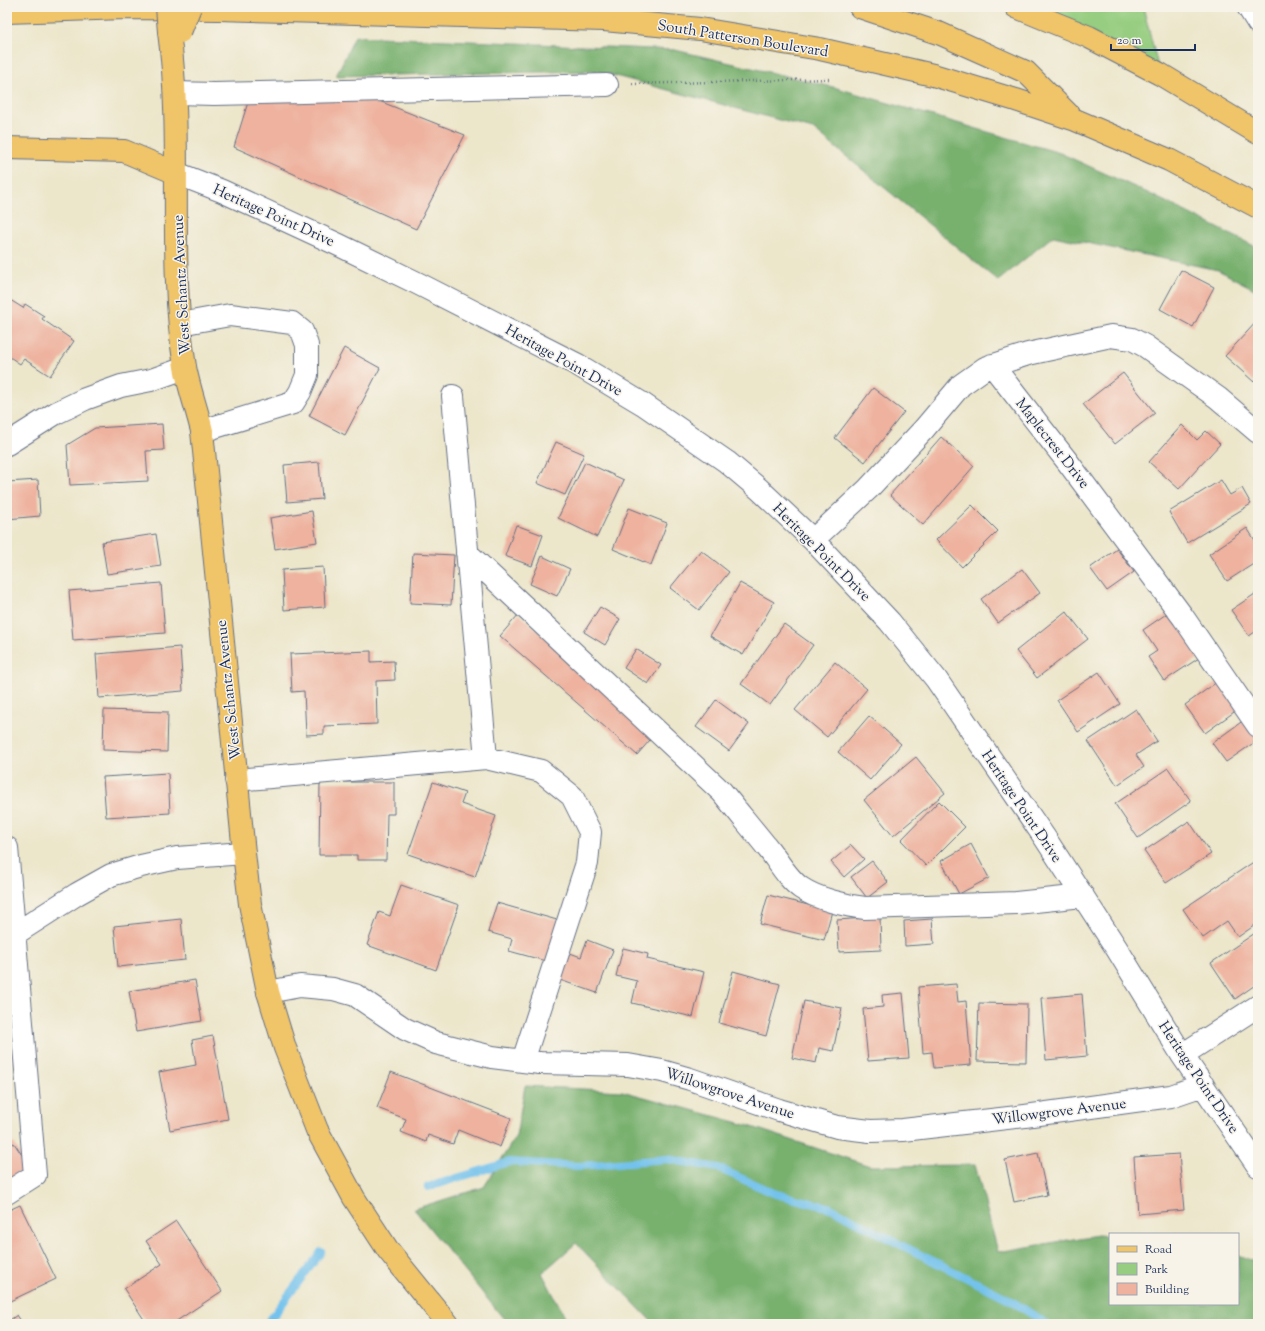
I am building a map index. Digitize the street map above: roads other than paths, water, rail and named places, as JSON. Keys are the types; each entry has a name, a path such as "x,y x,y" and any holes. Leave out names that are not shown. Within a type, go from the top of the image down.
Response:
{"main road":[{"path":"167,7 175,32"},
{"path":"175,32 190,7"},
{"path":"860,7 941,34 1026,72 1073,119"},
{"path":"1016,7 1089,37 1160,74 1258,133"},
{"name":"South Patterson Boulevard","path":"7,12 125,8 218,9 604,20 700,29 820,49 933,75 1016,100 1073,119 1169,160 1258,207"},
{"name":"West Schantz Avenue","path":"175,32 172,57 175,93 176,257 180,324 185,368 202,431 244,853 250,904 268,992 285,1048 317,1130 354,1198 388,1250 448,1324"},
{"path":"7,148 124,151 176,173"}],"street":[{"path":"1248,7 1258,23"},
{"path":"175,93 222,94 607,85"},
{"name":"Heritage Point Drive","path":"176,173 222,191 339,245 578,365 643,404 727,462 759,489 813,540 890,622 936,679 1045,838 1117,949 1182,1055 1258,1166"},
{"path":"180,324 230,316 292,323 302,331 307,345 307,375 300,392 293,403 202,431"},
{"path":"813,540 868,489 924,429 961,385 985,368 1028,354 1111,336 1132,339 1145,346 1218,398 1258,432"},
{"name":"Maplecrest Drive","path":"992,365 1068,461 1183,617 1258,726"},
{"path":"7,444 56,413 85,399 121,386 151,380 185,368"},
{"path":"453,396 486,758"},
{"path":"467,553 722,792 789,876 801,888 822,898 848,906 865,908 1016,903 1083,896"},
{"path":"236,780 486,758 541,771 572,796 590,832 587,863 523,1060"},
{"path":"7,848 10,937 36,1175 7,1193"},
{"path":"10,937 77,894 112,875 141,866 177,858 244,853"},
{"name":"Willowgrove Avenue","path":"268,992 300,986 333,989 355,995 405,1029 436,1042 492,1057 540,1063 628,1065 662,1070 779,1110 837,1127 870,1130 910,1129 1025,1116 1170,1096 1203,1085"},
{"path":"1182,1055 1258,1006"}],"waterway":[{"path":"428,1187 509,1162 580,1166 667,1159 718,1168 776,1194 831,1208 1007,1298 1047,1324"},
{"path":"267,1324 321,1252"}]}
